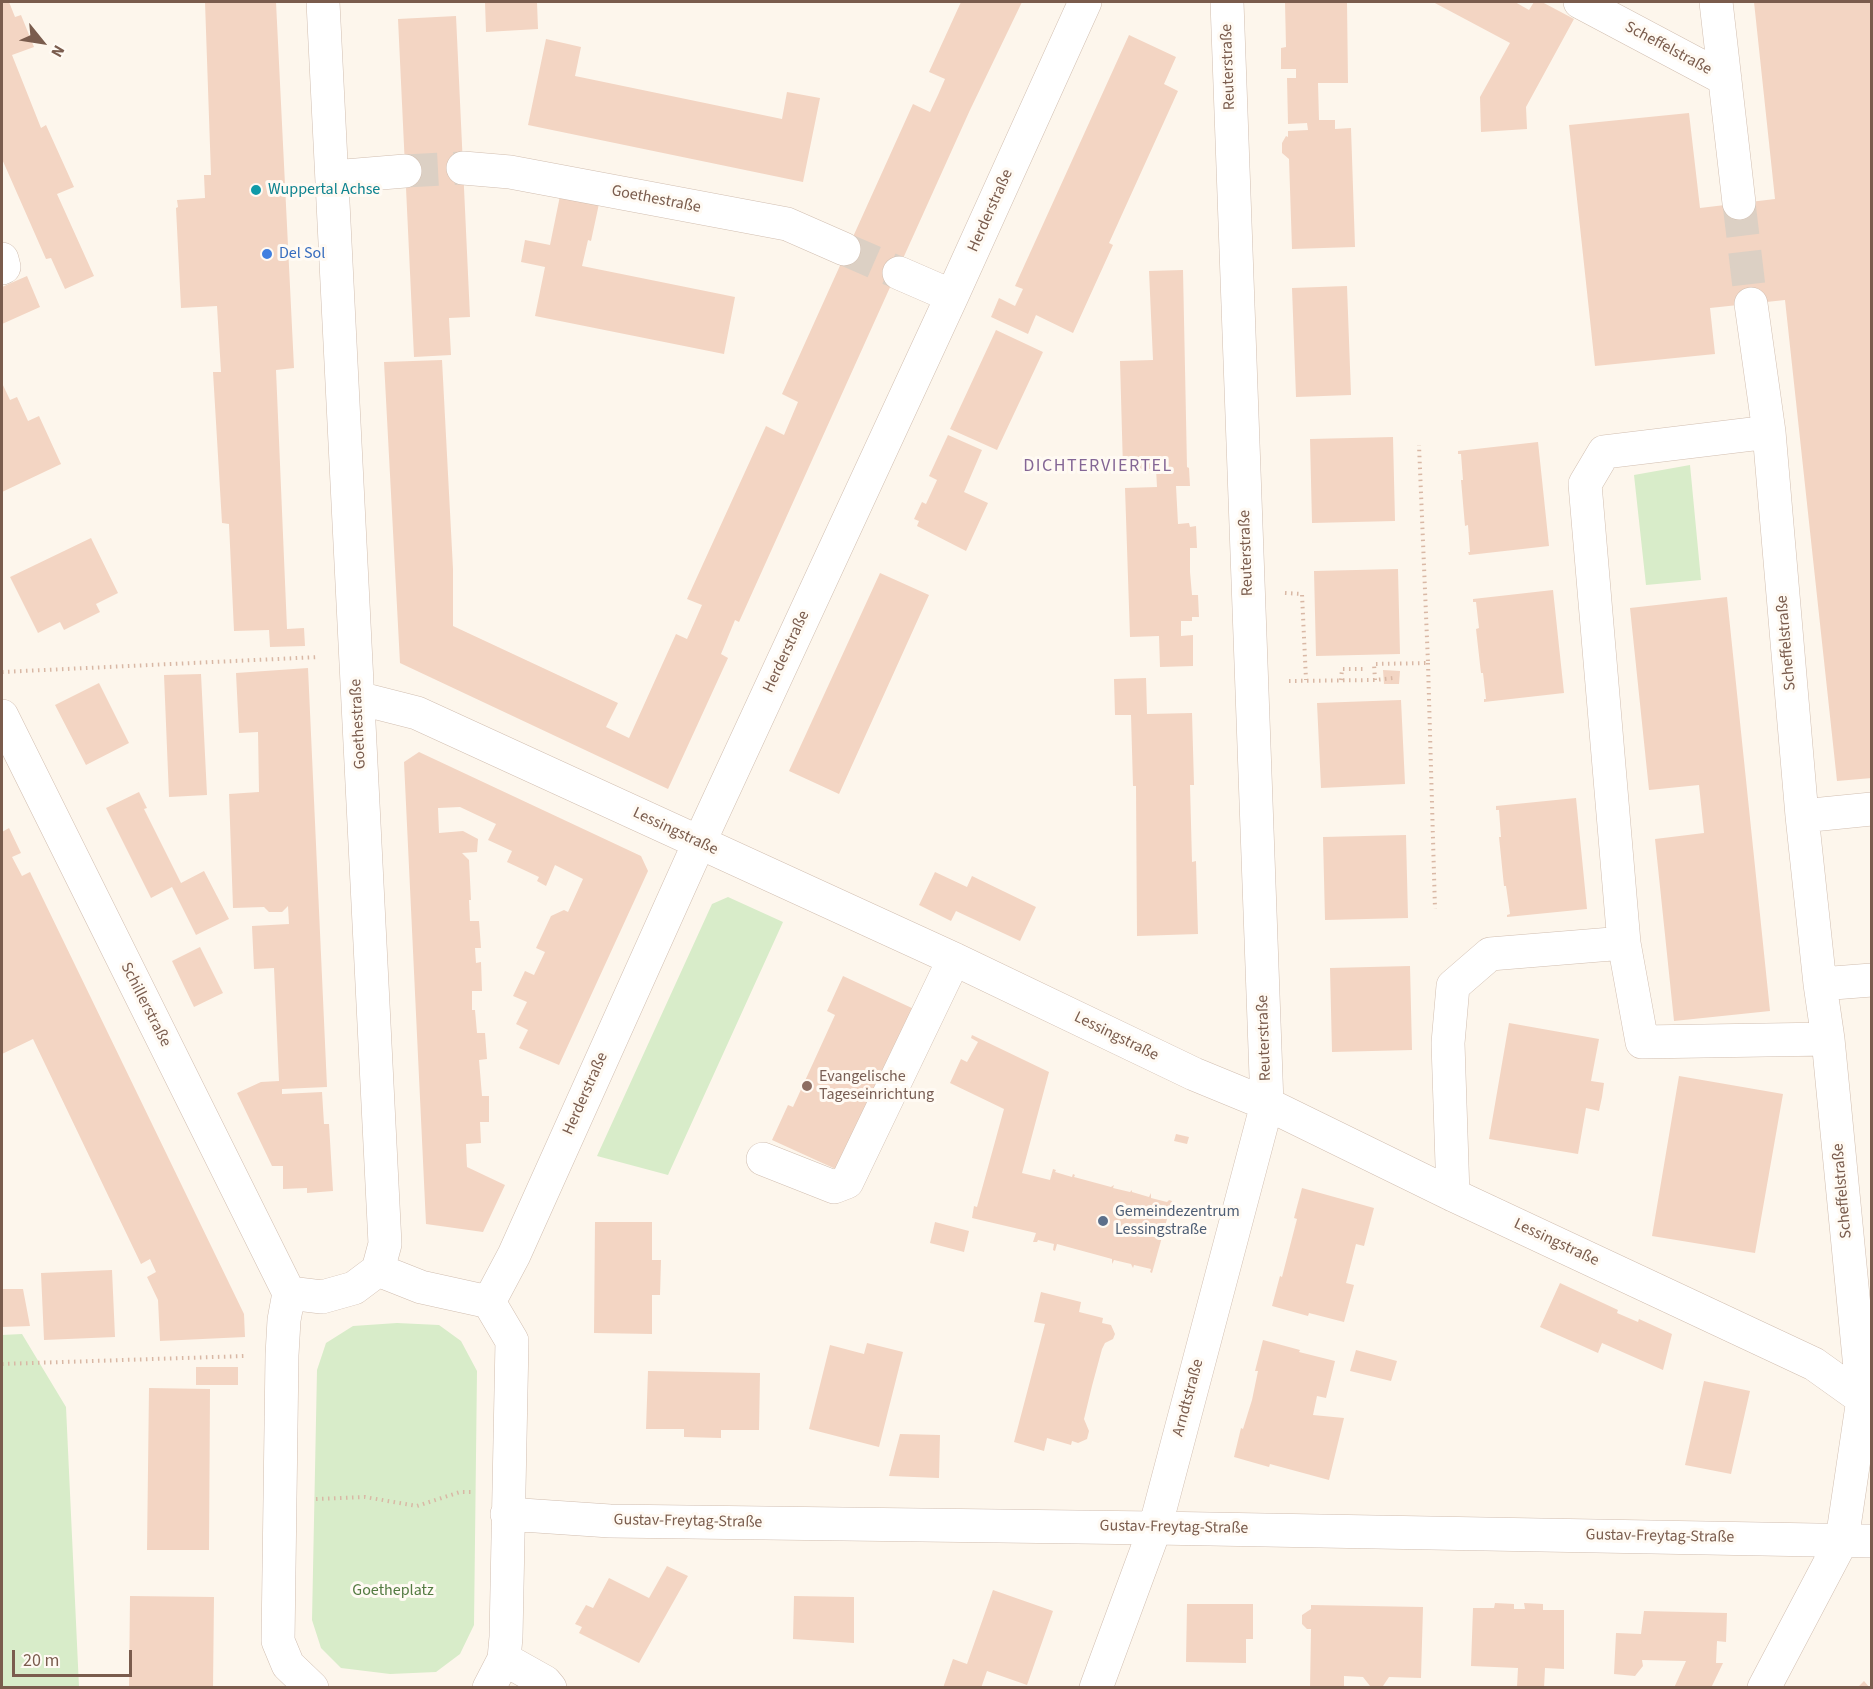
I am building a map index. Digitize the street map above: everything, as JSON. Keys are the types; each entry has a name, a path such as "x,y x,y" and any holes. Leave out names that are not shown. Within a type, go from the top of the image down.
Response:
{"street":[{"name":"Goethestraße","path":"323,2 385,1244 378,1269"},
{"name":"Herderstraße","path":"489,1302 514,1255 699,843 1085,2"},
{"name":"Reuterstraße","path":"1227,2 1267,1104"},
{"name":"Scheffelstraße","path":"1580,2 1725,79"},
{"name":"Scheffelstraße","path":"1716,2 1739,203"},
{"name":"Goethestraße","path":"463,168 510,172 787,225 844,249"},
{"path":"333,177 405,171"},
{"path":"2,259 4,267 2,268"},
{"path":"899,273 952,296"},
{"name":"Scheffelstraße","path":"1752,304 1769,432 1802,816 1867,1400 1857,1541 1764,1688"},
{"path":"1769,432 1604,452 1585,484 1624,943 1642,1042 1828,1039"},
{"name":"Lessingstraße","path":"358,698 417,713 954,959 1194,1074 1267,1104 1453,1195 1814,1364 1867,1400"},
{"name":"Schillerstraße","path":"2,716 290,1293"},
{"path":"1802,816 1872,809"},
{"path":"1453,1195 1448,1043 1454,986 1490,954 1624,943"},
{"path":"763,1159 834,1187 848,1182 954,959"},
{"path":"1820,984 1872,981"},
{"name":"Arndtstraße","path":"1096,1688 1155,1528 1267,1104"},
{"path":"312,1688 288,1665 278,1641 284,1320 290,1293 322,1297 354,1288 378,1269 421,1287 489,1302 512,1341 506,1637 496,1673 548,1685"},
{"name":"Gustav-Freytag-Straße","path":"508,1504 610,1521 1857,1541"}],"path":[{"path":"1419,445 1428,663 1434,909"},
{"path":"1249,593 1302,594 1306,680"},
{"path":"2,672 356,657"},
{"path":"1374,680 1374,664 1428,663"},
{"path":"1341,680 1342,669 1364,669"},
{"path":"1286,681 1393,678"},
{"path":"2,1364 282,1355"},
{"path":"343,1498 365,1497 417,1506 460,1492 508,1504"}],"green space":[{"path":"1690,465 1701,580 1646,585 1634,475"},
{"path":"728,897 783,922 668,1175 597,1156 712,904"},
{"name":"Goetheplatz","path":"397,1323 439,1325 461,1341 477,1371 474,1625 460,1654 436,1672 390,1674 341,1668 321,1648 312,1620 317,1370 326,1343 353,1326"},
{"path":"22,1334 66,1407 79,1687 2,1687 2,1335"}],"building":[{"path":"2,2 9,2 15,17 21,15 34,47 12,55 41,128 46,125 74,187 57,194 94,276 65,289 51,258 46,259 2,159"},
{"path":"205,2 276,2 294,368 276,370 287,629 304,628 305,646 270,647 269,630 234,631 229,524 222,523 213,372 221,372 217,306 181,308 177,200 205,198 204,175 211,175"},
{"path":"485,2 537,2 538,29 486,32"},
{"path":"961,2 1022,2 970,110 739,622 735,620 721,654 728,658 668,789 400,663 384,362 442,360 453,569 453,626 618,703 606,727 629,738 676,634 687,639 695,621 702,605 687,599 766,426 784,435 798,402 782,394 913,104 930,112 938,95 945,79 929,72"},
{"path":"1285,2 1347,2 1348,83 1318,83 1319,120 1335,120 1335,129 1351,128 1355,247 1292,249 1289,159 1282,153 1282,143 1286,136 1288,137 1288,131 1308,130 1307,123 1288,124 1287,78 1296,78 1296,69 1281,69 1281,48 1286,47"},
{"path":"1433,2 1515,2 1529,10 1534,2 1542,2 1574,19 1526,107 1527,129 1481,132 1480,97 1510,43"},
{"path":"1754,2 1872,2 1872,778 1837,781 1785,300 1710,308 1715,354 1595,366 1569,125 1689,113 1700,208 1775,199"},
{"path":"456,16 470,317 449,318 451,355 414,357 398,19"},
{"path":"1129,35 1176,57 1164,84 1178,91 1109,243 1113,245 1073,333 1036,315 1028,334 991,317 999,298 1015,306 1023,289 1015,286"},
{"path":"546,39 581,47 575,76 782,119 787,92 820,98 803,182 528,125"},
{"path":"561,191 600,199 591,241 588,240 582,266 735,297 724,354 535,316 545,267 521,262 525,240 550,245"},
{"path":"1183,270 1187,467 1189,468 1190,486 1176,486 1178,524 1189,523 1190,527 1196,526 1197,548 1190,548 1190,572 1192,595 1198,595 1199,617 1192,617 1192,621 1181,621 1181,636 1193,635 1193,666 1160,667 1159,636 1130,637 1125,488 1157,487 1156,469 1123,469 1120,361 1153,360 1149,271"},
{"path":"27,276 40,307 2,324 2,287"},
{"path":"1347,286 1351,395 1296,397 1292,288"},
{"path":"996,330 1043,352 997,450 950,429"},
{"path":"2,383 10,400 17,397 28,421 39,416 61,464 2,492"},
{"path":"948,435 982,450 964,492 988,503 966,551 917,526 919,521 914,519 922,502 926,504 937,480 929,476"},
{"path":"1393,437 1395,521 1312,523 1310,439"},
{"path":"1538,442 1549,546 1469,555 1468,525 1465,526 1461,480 1463,480 1461,454 1458,454 1458,451"},
{"path":"91,538 118,593 96,604 100,612 64,630 60,622 38,633 10,577"},
{"path":"1398,569 1400,654 1316,656 1314,571"},
{"path":"880,573 929,595 839,794 789,771"},
{"path":"1553,590 1564,693 1484,702 1486,699 1476,629 1479,628 1476,602 1473,602 1473,599"},
{"path":"1727,597 1770,1011 1674,1021 1655,839 1704,833 1699,785 1649,790 1630,608"},
{"path":"308,668 327,1087 282,1089 282,1094 322,1092 324,1124 329,1124 333,1191 307,1193 307,1188 283,1189 283,1166 272,1166 237,1093 261,1082 279,1081 274,968 254,969 252,926 289,924 288,906 282,912 269,912 264,907 233,908 229,794 259,792 258,732 239,733 236,673"},
{"path":"1383,670 1400,671 1399,684 1384,684"},
{"path":"201,674 207,795 169,797 164,675"},
{"path":"1146,678 1147,714 1192,713 1194,785 1190,785 1192,862 1196,861 1198,934 1137,936 1136,786 1133,786 1131,715 1115,715 1114,679"},
{"path":"99,683 129,743 86,765 55,705"},
{"path":"1401,700 1405,784 1321,788 1317,703"},
{"path":"419,752 641,856 648,871 559,1065 519,1048 528,1030 516,1024 527,1002 513,996 525,971 534,975 545,952 536,948 551,916 564,910 568,912 583,879 555,865 546,886 537,881 539,877 507,862 512,851 488,840 496,824 460,807 438,808 439,833 463,831 478,839 477,852 462,853 469,860 470,921 479,921 481,948 475,948 476,963 481,962 482,991 472,991 472,1010 475,1010 477,1033 485,1033 487,1059 479,1060 482,1096 489,1096 489,1122 480,1122 481,1143 466,1144 467,1167 505,1185 483,1232 426,1224 404,762"},
{"path":"139,792 147,808 144,809 181,883 204,871 229,919 196,935 172,887 151,898 106,808"},
{"path":"1576,798 1587,909 1507,917 1510,914 1506,886 1504,886 1499,810 1496,810 1496,806"},
{"path":"9,828 21,853 12,857 22,876 30,872 244,1314 245,1337 160,1341 158,1300 147,1277 156,1272 150,1259 141,1264 33,1039 2,1054 2,832"},
{"path":"1406,835 1408,918 1325,920 1323,837"},
{"path":"935,872 967,887 972,876 1036,907 1020,941 956,911 951,921 919,905"},
{"path":"200,947 223,993 194,1007 172,961"},
{"path":"1410,966 1412,1050 1332,1052 1330,968"},
{"path":"843,976 914,1009 840,1171 772,1140 788,1105 793,1107 835,1015 827,1011"},
{"path":"1509,1023 1599,1039 1591,1081 1604,1083 1602,1097 1599,1111 1586,1108 1578,1154 1489,1139"},
{"path":"972,1035 1049,1072 1022,1173 1050,1180 1053,1169 1056,1170 1055,1172 1072,1177 1073,1174 1074,1177 1111,1187 1114,1185 1113,1188 1130,1192 1132,1190 1132,1192 1149,1197 1151,1193 1151,1198 1172,1201 1152,1273 1151,1269 1134,1265 1133,1268 1131,1264 1114,1260 1112,1264 1112,1259 1057,1244 1055,1251 1053,1250 1054,1244 1038,1240 1033,1242 1036,1233 972,1218 1004,1109 950,1083 961,1059 967,1062 978,1042 971,1038"},
{"path":"1679,1076 1783,1094 1755,1253 1652,1236"},
{"path":"1176,1134 1189,1137 1187,1144 1174,1141"},
{"path":"1302,1188 1374,1208 1364,1246 1356,1244 1346,1283 1354,1285 1344,1322 1309,1313 1308,1316 1272,1306 1297,1219 1294,1218"},
{"path":"595,1222 652,1222 652,1260 661,1260 660,1295 652,1295 652,1334 594,1333"},
{"path":"935,1222 969,1231 964,1252 930,1243"},
{"path":"112,1270 115,1337 44,1340 41,1273"},
{"path":"1560,1283 1618,1310 1617,1313 1638,1322 1639,1319 1672,1334 1663,1370 1602,1343 1598,1353 1540,1327"},
{"path":"2,1289 23,1289 30,1326 2,1327"},
{"path":"1041,1292 1081,1302 1079,1312 1103,1318 1102,1323 1111,1325 1115,1334 1102,1349 1092,1386 1084,1419 1089,1431 1087,1439 1078,1443 1072,1441 1071,1445 1047,1438 1044,1451 1014,1442 1045,1324 1034,1322"},
{"path":"1263,1340 1335,1361 1326,1398 1317,1396 1313,1415 1344,1418 1329,1480 1234,1457 1241,1428 1243,1429 1252,1400 1258,1371 1255,1371"},
{"path":"867,1343 903,1352 879,1447 809,1429 830,1345 864,1354"},
{"path":"1356,1350 1397,1361 1391,1381 1350,1371"},
{"path":"196,1367 238,1367 238,1385 196,1385"},
{"path":"648,1371 760,1373 759,1430 721,1430 721,1438 684,1437 684,1429 646,1429"},
{"path":"1704,1381 1750,1391 1731,1474 1685,1465"},
{"path":"149,1388 210,1389 209,1550 147,1550"},
{"path":"900,1434 940,1435 939,1478 889,1476"},
{"path":"667,1566 688,1576 639,1663 579,1633 582,1627 575,1624 586,1605 593,1608 609,1578 649,1598"},
{"path":"993,1590 1053,1611 1027,1685 987,1671 981,1688 943,1688 953,1659 967,1664"},
{"path":"130,1596 214,1597 213,1688 129,1688"},
{"path":"794,1596 854,1597 854,1643 793,1639"},
{"path":"1495,1603 1514,1604 1514,1609 1525,1609 1524,1603 1543,1604 1543,1610 1564,1610 1564,1669 1545,1668 1544,1688 1517,1687 1518,1668 1471,1666 1473,1608 1494,1608"},
{"path":"1187,1604 1253,1604 1253,1639 1246,1639 1246,1663 1186,1662"},
{"path":"1311,1605 1423,1607 1421,1678 1389,1677 1383,1686 1370,1686 1363,1677 1344,1676 1344,1688 1310,1688 1311,1629 1307,1629 1302,1624 1302,1615 1311,1609"},
{"path":"1644,1611 1727,1613 1726,1642 1717,1641 1716,1663 1723,1663 1711,1688 1674,1688 1686,1661 1642,1660 1643,1666 1635,1676 1614,1674 1616,1633 1641,1634"},
{"path":"1864,1681 1870,1688 1857,1688"}],"tunnel":[{"path":"405,171 463,168"},
{"path":"1739,203 1751,304"},
{"path":"844,249 899,273"}],"place":[{"name":"Wuppertal Achse","path":"256,190"},
{"name":"Del Sol","path":"267,254"},
{"name":"Evangelische Tageseinrichtung","path":"807,1086"},
{"name":"Gemeindezentrum Lessingstraße","path":"1103,1221"}],"district":[{"name":"DICHTERVIERTEL","path":"1098,467"}]}
